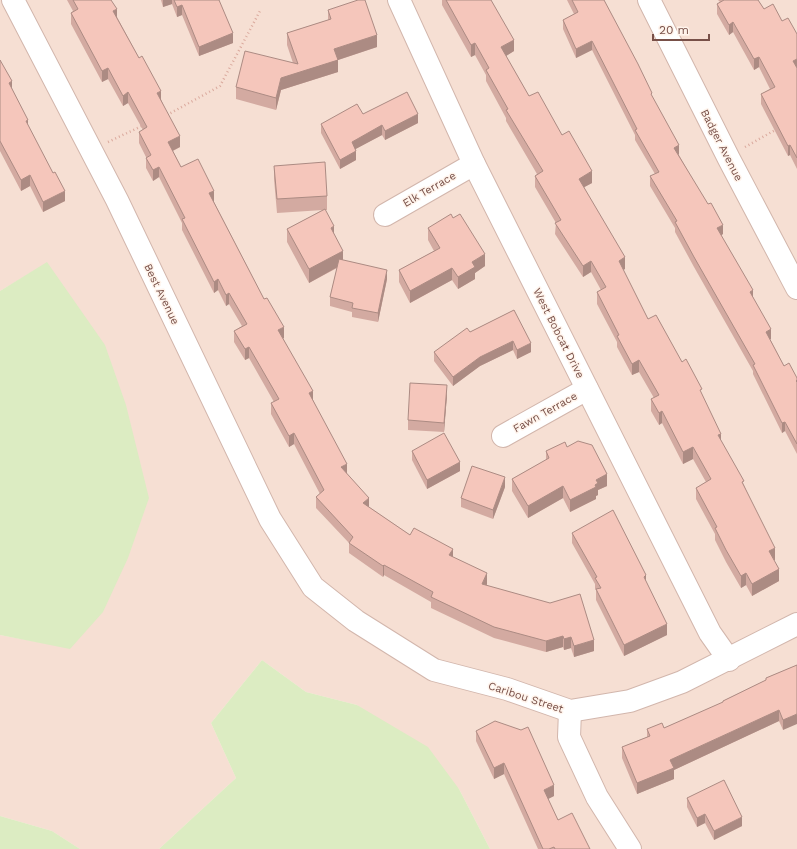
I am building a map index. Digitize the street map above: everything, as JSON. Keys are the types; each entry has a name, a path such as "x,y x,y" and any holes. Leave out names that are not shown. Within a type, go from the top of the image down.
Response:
{"street":[{"name":"Best Avenue","path":"13,0 117,200 270,519 313,587"},
{"name":"West Bobcat Drive","path":"399,0 474,164 710,632 729,660"},
{"name":"Badger Avenue","path":"649,0 729,159 797,288"},
{"name":"Elk Terrace","path":"385,215 474,164"},
{"name":"Fawn Terrace","path":"503,436 587,389"},
{"name":"Caribou Street","path":"313,587 356,621 434,670 507,689 570,711 630,701 682,682 729,660 797,624"},
{"path":"570,711 569,737 597,797 630,849"}],"path":[{"path":"160,118 220,86 260,11"},
{"path":"102,144 146,124"},
{"path":"744,147 784,125"}],"shaded area":[{"path":"0,0 797,0 797,849 490,849 459,789 357,705 306,692 262,660 211,723 236,778 159,849 80,849 52,831 0,816 0,635 70,648 47,263 0,291"}],"green space":[{"path":"47,262 105,345 126,405 149,498 128,558 103,612 70,649 0,635 0,291"},
{"path":"262,660 306,692 357,705 428,747 459,789 490,849 159,849 236,778 211,723"},
{"path":"0,816 52,831 80,849 0,849"}],"building":[{"path":"73,0 111,0 117,9 113,11 139,58 142,56 161,91 157,93 180,136 168,142 181,167 198,159 214,191 209,193 264,299 267,298 284,327 278,330 313,391 309,393 347,464 341,467 369,498 363,503 410,535 414,528 453,549 449,555 487,573 482,584 550,603 580,594 594,640 574,646 571,637 564,639 563,636 546,641 494,627 431,597 433,592 384,565 383,566 349,543 353,537 316,497 324,490 294,433 289,436 271,403 279,399 249,347 245,349 234,331 247,324 229,293 226,295 218,279 214,282 182,219 185,218 159,167 153,170 146,158 151,155 139,132 147,127 128,92 123,96 108,68 102,71 71,13 78,9"},
{"path":"174,0 219,0 233,33 199,47 182,5 177,7"},
{"path":"358,0 365,0 377,35 334,49 338,60 281,78 276,98 236,87 245,51 298,64 287,33 331,19 328,10"},
{"path":"446,0 491,0 514,40 501,47 529,96 538,92 562,135 569,131 592,171 579,179 625,257 619,261 648,319 656,315 682,362 686,359 702,389 700,390 721,434 718,435 744,481 742,482 775,548 769,551 779,569 752,584 746,573 741,576 726,550 715,528 717,527 696,488 711,479 693,447 683,452 662,411 659,413 651,399 659,395 639,360 632,364 617,336 619,335 597,292 606,287 591,261 583,266 555,223 561,220 535,176 543,171 506,110 508,109 486,70 489,68 475,43 471,45"},
{"path":"572,0 604,0 638,64 652,93 651,94 679,145 674,148 708,204 711,203 723,225 717,228 753,290 750,292 771,329 766,332 784,366 789,363 797,378 797,444 785,422 782,423 753,365 755,364 694,257 675,222 677,221 650,176 659,172 635,130 637,129 592,41 576,49 563,20 578,12"},
{"path":"724,0 758,0 764,9 773,4 782,21 788,18 797,34 797,59 793,61 797,68 797,158 790,145 788,146 761,94 775,87 759,57 754,59 733,22 729,25 717,4"},
{"path":"0,60 12,81 9,83 28,120 26,121 53,173 55,172 65,191 43,202 30,175 21,180 0,141"},
{"path":"407,92 418,114 385,131 382,125 352,142 356,151 340,160 321,124 357,104 363,114"},
{"path":"325,162 327,196 277,199 274,166"},
{"path":"325,209 334,226 331,228 343,251 309,269 287,229"},
{"path":"451,214 453,218 460,214 485,254 472,262 475,267 458,277 452,268 410,291 399,270 440,248 428,228"},
{"path":"339,259 387,270 378,313 352,308 353,303 330,297"},
{"path":"514,310 531,343 517,350 513,341 480,357 453,377 434,352 467,328 470,332"},
{"path":"410,383 447,385 444,423 408,420"},
{"path":"444,433 460,462 427,480 412,451"},
{"path":"578,441 592,445 607,474 596,480 598,483 595,485 596,487 570,500 563,486 528,506 512,479 549,458 546,451 565,442 567,447"},
{"path":"472,466 505,477 493,510 461,498"},
{"path":"613,510 646,575 644,577 667,624 624,645 596,589 601,588 595,578 597,577 572,533"},
{"path":"797,665 797,714 783,720 779,710 670,760 674,768 637,783 622,747 650,736 647,729 662,723 664,728 723,702 766,680 766,678"},
{"path":"495,721 521,730 528,727 554,785 544,790 558,820 572,813 590,849 555,849 554,847 543,849 504,763 494,768 476,731"},
{"path":"724,780 742,817 714,831 705,814 697,818 687,798"}]}
